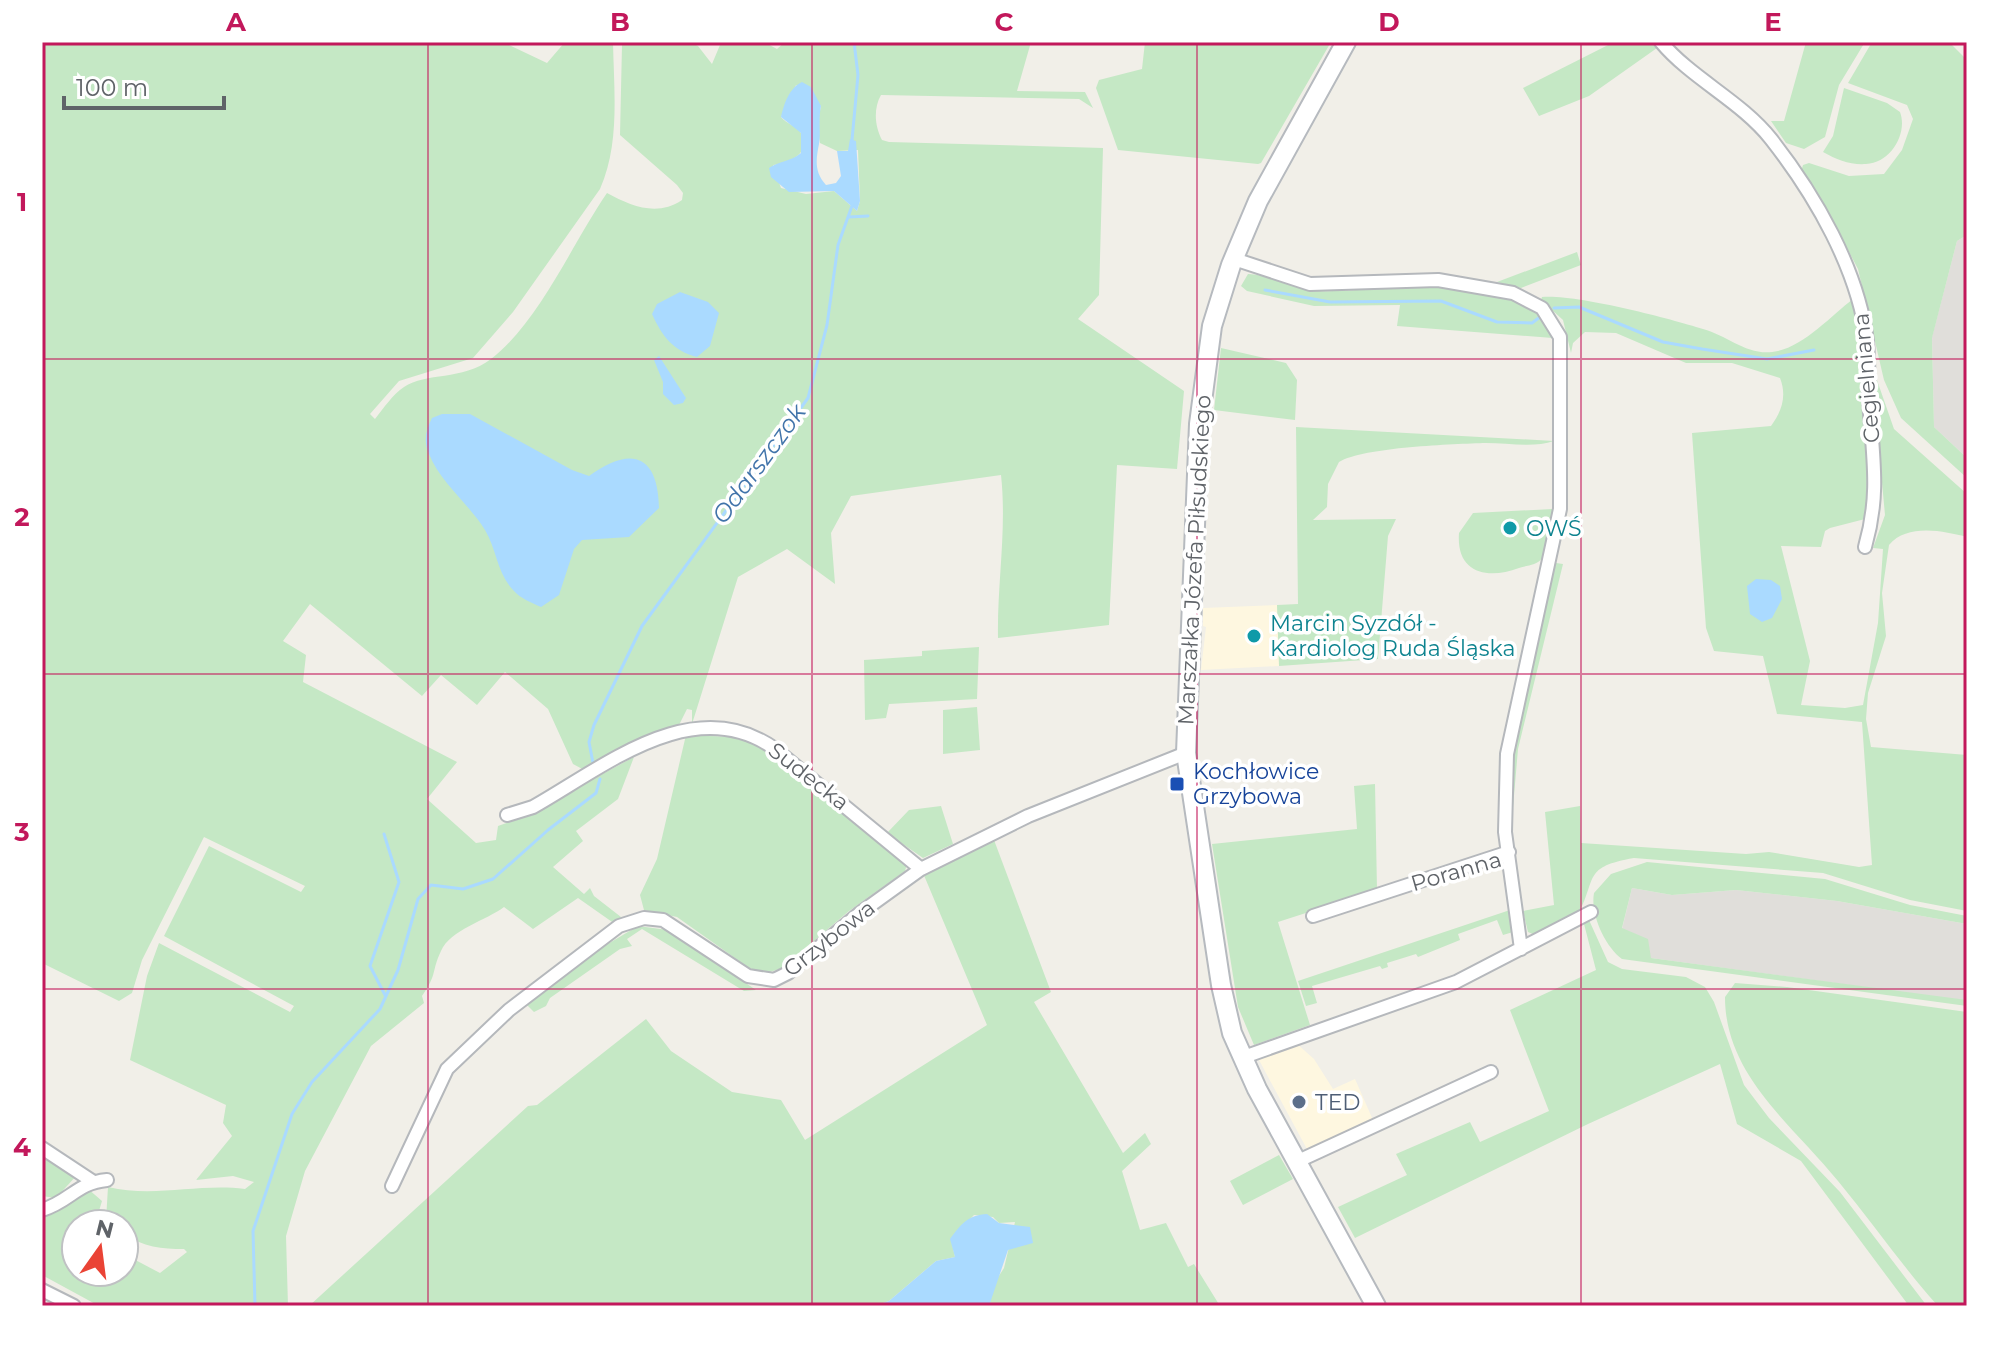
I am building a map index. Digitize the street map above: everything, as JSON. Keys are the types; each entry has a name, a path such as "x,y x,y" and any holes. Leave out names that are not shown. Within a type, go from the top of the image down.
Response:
{"street":[{"name":"Marszałka Józefa Piłsudskiego","path":"1346,42 1272,175 1234,259 1212,326 1201,395 1186,753 1221,985 1241,1058 1376,1306"},
{"name":"Cegielniana","path":"1661,42 1770,137 1824,216 1855,286 1867,342 1876,485 1875,512 1865,547"},
{"path":"1234,259 1310,284 1438,280 1499,289 1531,301 1554,322 1562,352 1560,509 1507,754 1505,802 1509,852"},
{"name":"Sudecka","path":"507,815 533,807 677,729 733,730 756,736 775,749 921,869"},
{"name":"Grzybowa","path":"392,1186 447,1069 509,1010 619,926 644,918 663,920 748,976 774,980 788,973 860,913 921,869 1028,816 1186,753"},
{"name":"Poranna","path":"1313,916 1509,852 1521,949"},
{"path":"1241,1058 1456,982 1591,912"},
{"path":"1296,1162 1491,1072"},
{"path":"42,1148 92,1181"},
{"path":"42,1210 92,1181 107,1180"},
{"path":"42,1290 74,1306"}],"shaded area":[{"path":"1967,235 1967,458 1934,427 1932,337 1957,241"},
{"path":"1277,605 1279,666 1201,670 1206,627 1203,626 1203,608"},
{"path":"1632,888 1672,895 1736,890 1837,901 1967,924 1967,1001 1651,958 1622,929"},
{"path":"1296,1043 1314,1059 1333,1089 1355,1079 1373,1120 1308,1151 1259,1060"}],"green space":[{"path":"42,42 503,42 547,63 565,42 613,42 613,136 600,189 513,312 473,358 399,381 370,414 375,419 404,387 423,379 457,374 480,366 508,343 540,304 607,193 625,202 654,209 682,200 683,193 677,185 620,135 622,45 690,42 698,46 712,64 720,45 714,42 764,42 777,49 785,42 1031,42 1017,91 1085,92 1093,108 1079,99 881,95 876,118 882,140 889,142 1103,148 1099,295 1078,319 1184,391 1177,469 1117,465 1109,625 998,638 1003,516 1001,475 851,496 831,533 835,584 787,549 738,577 692,724 692,710 687,709 679,725 586,771 573,764 548,709 505,672 477,705 441,675 422,696 310,604 283,641 306,655 303,682 457,762 427,799 476,843 496,840 498,826 521,818 634,757 618,799 576,831 583,841 553,867 584,894 590,888 594,896 621,917 615,924 578,898 533,929 504,907 460,931 446,944 422,996 424,1003 371,1046 305,1171 286,1236 288,1306 99,1306 66,1288 140,1288 140,1262 160,1273 187,1252 140,1242 140,1208 107,1208 108,1187 142,1191 245,1189 254,1182 233,1176 196,1180 232,1136 223,1123 226,1105 130,1060 147,976 159,943 290,1012 294,1006 164,936 209,846 301,892 305,886 204,837 142,960 132,993 119,1001 42,963","holes":["796,85 821,106 817,125 820,143 837,151 858,150 860,201 857,211 834,191 806,194 781,188 773,165 792,160 804,146 799,130 781,117"]},
{"path":"1145,42 1331,42 1258,164 1118,150 1096,88 1099,80 1142,69"},
{"path":"1614,42 1652,42 1657,48 1589,96 1539,116 1523,88"},
{"path":"1806,42 1865,42 1839,85 1825,137 1804,149 1786,143 1771,121 1784,121"},
{"path":"1872,42 1949,42 1967,60 1967,235 1957,241 1932,338 1934,427 1967,458 1967,478 1901,418 1884,380 1858,269 1830,216 1800,175 1803,165 1809,163 1849,176 1884,174 1902,150 1913,119 1907,105 1848,83"},
{"path":"1844,88 1887,103 1900,112 1902,129 1895,146 1875,162 1849,163 1823,152 1833,136"},
{"path":"1577,252 1581,265 1521,288 1497,282"},
{"path":"1248,274 1319,291 1449,287 1484,291 1514,299 1538,314 1553,338 1397,326 1400,305 1314,306 1247,291 1241,286"},
{"path":"1542,297 1577,299 1646,313 1712,332 1758,352 1778,351 1798,343 1853,299 1861,334 1873,499 1865,519 1825,531 1821,547 1781,546 1810,661 1801,705 1845,708 1863,705 1878,623 1883,549 1873,548 1885,515 1871,363 1894,429 1967,494 1967,537 1937,531 1916,531 1897,538 1889,545 1882,593 1886,636 1868,693 1866,719 1871,747 1967,755 1967,911 1910,900 1823,873 1634,858 1606,865 1594,875 1579,913 1535,935 1528,932 1523,911 1554,905 1545,812 1580,806 1581,843 1746,854 1769,852 1859,867 1872,865 1862,722 1777,714 1763,656 1714,651 1706,628 1692,433 1771,426 1782,403 1780,378 1732,363 1686,363 1616,333 1585,332 1573,343 1571,353 1563,320 1541,300"},
{"path":"1221,348 1286,363 1297,380 1295,420 1214,410"},
{"path":"1296,427 1554,441 1529,445 1486,443 1410,447 1368,453 1339,462 1328,484 1327,507 1313,520 1396,519 1388,536 1378,659 1279,666 1277,605 1298,604"},
{"path":"1553,509 1549,542 1545,554 1537,563 1507,572 1485,573 1468,565 1463,557 1459,533 1473,513"},
{"path":"1556,563 1563,564 1518,749 1512,819 1513,744"},
{"path":"979,647 977,699 889,704 886,718 865,720 864,660 922,656 922,651"},
{"path":"977,707 980,750 943,754 943,710"},
{"path":"686,735 734,737 755,743 907,864 905,871 849,911 782,968 764,974 749,968 677,917 644,910 640,895 657,859"},
{"path":"1375,784 1377,890 1278,922 1310,1025 1254,1045 1238,1007 1212,844 1357,829 1354,786"},
{"path":"941,806 953,844 923,858 887,833 909,810"},
{"path":"994,840 1051,992 1034,1002 1123,1153 1145,1133 1151,1144 1122,1171 1140,1230 1166,1223 1188,1267 1194,1264 1220,1306 989,1306 995,1282 1004,1268 1015,1222 999,1223 993,1217 974,1215 951,1239 955,1257 936,1261 889,1301 874,1306 309,1306 528,1106 537,1105 646,1019 671,1051 732,1092 781,1100 805,1140 987,1025 923,873"},
{"path":"1647,862 1825,879 1910,905 1967,916 1967,924 1837,901 1736,890 1672,895 1632,888 1622,928 1648,939 1651,958 1967,1000 1967,1006 1622,959 1610,947 1600,929 1594,910 1594,893 1611,874"},
{"path":"1510,910 1513,932 1503,935 1497,920 1458,934 1460,940 1418,957 1416,954 1387,963 1388,967 1382,969 1380,966 1312,986 1317,1003 1306,1006 1298,981"},
{"path":"1589,920 1608,962 1622,969 1686,977 1705,987 1714,1002 1744,1085 1769,1118 1840,1192 1927,1306 1909,1306 1801,1161 1737,1124 1720,1064 1588,1124 1355,1238 1338,1207 1407,1175 1396,1154 1470,1122 1480,1142 1549,1111 1510,1010 1596,970 1584,924"},
{"path":"638,926 668,930 756,990 744,991 642,929 627,939 632,946 620,949 550,998 546,1006 534,1012 527,1005 606,945"},
{"path":"1735,983 1787,987 1967,1012 1967,1306 1938,1306 1838,1181 1765,1098 1736,1051 1728,1025 1725,997"},
{"path":"42,1155 77,1175 56,1198 42,1196"},
{"path":"1279,1155 1293,1179 1243,1205 1230,1181"},
{"path":"87,1188 102,1201 100,1208 60,1208 60,1285 42,1275 42,1213"}],"water":[{"path":"802,82 811,87 821,106 817,165 826,185 836,183 841,176 837,151 848,151 850,139 856,141 860,201 857,211 834,191 789,192 771,177 769,168 801,153 801,133 781,117 790,92"},
{"path":"680,292 708,302 719,313 710,346 697,357 669,342 652,314 657,304"},
{"path":"659,356 686,398 683,403 674,405 663,394 663,382 654,360"},
{"path":"442,414 470,414 572,470 589,476 617,461 629,458 639,460 653,476 659,508 629,537 582,540 574,549 559,595 541,607 519,596 508,584 485,530 434,464 427,449 426,436 432,418"},
{"path":"1756,579 1771,580 1780,586 1782,599 1772,618 1762,622 1750,614 1747,586"},
{"path":"987,1214 999,1223 1030,1227 1033,1243 1008,1250 989,1306 874,1306 889,1301 936,1261 955,1257 950,1239 970,1218"}],"waterway":[{"name":"Odarszczok","path":"852,140 858,75 854,42"},
{"name":"Odarszczok","path":"593,763 589,742 594,725 642,626 808,398 827,325 838,245 853,203"},
{"path":"849,217 868,216"},
{"path":"1265,290 1330,302 1441,301 1497,322 1532,323 1540,317"},
{"path":"1554,308 1579,307 1663,342 1702,349 1767,359 1814,350"},
{"name":"Odarszczok","path":"255,1306 253,1231 292,1114 312,1082 380,1009 398,970 418,899 431,885 463,889 493,879 596,793 600,779"},
{"path":"384,834 399,882 370,966 385,995"}],"place":[{"name":"OWŚ","path":"1510,528"},
{"name":"Marcin Syzdół - Kardiolog Ruda Śląska","path":"1254,636"},
{"name":"Kochłowice Grzybowa","path":"1177,784"},
{"name":"TED","path":"1299,1102"}]}
